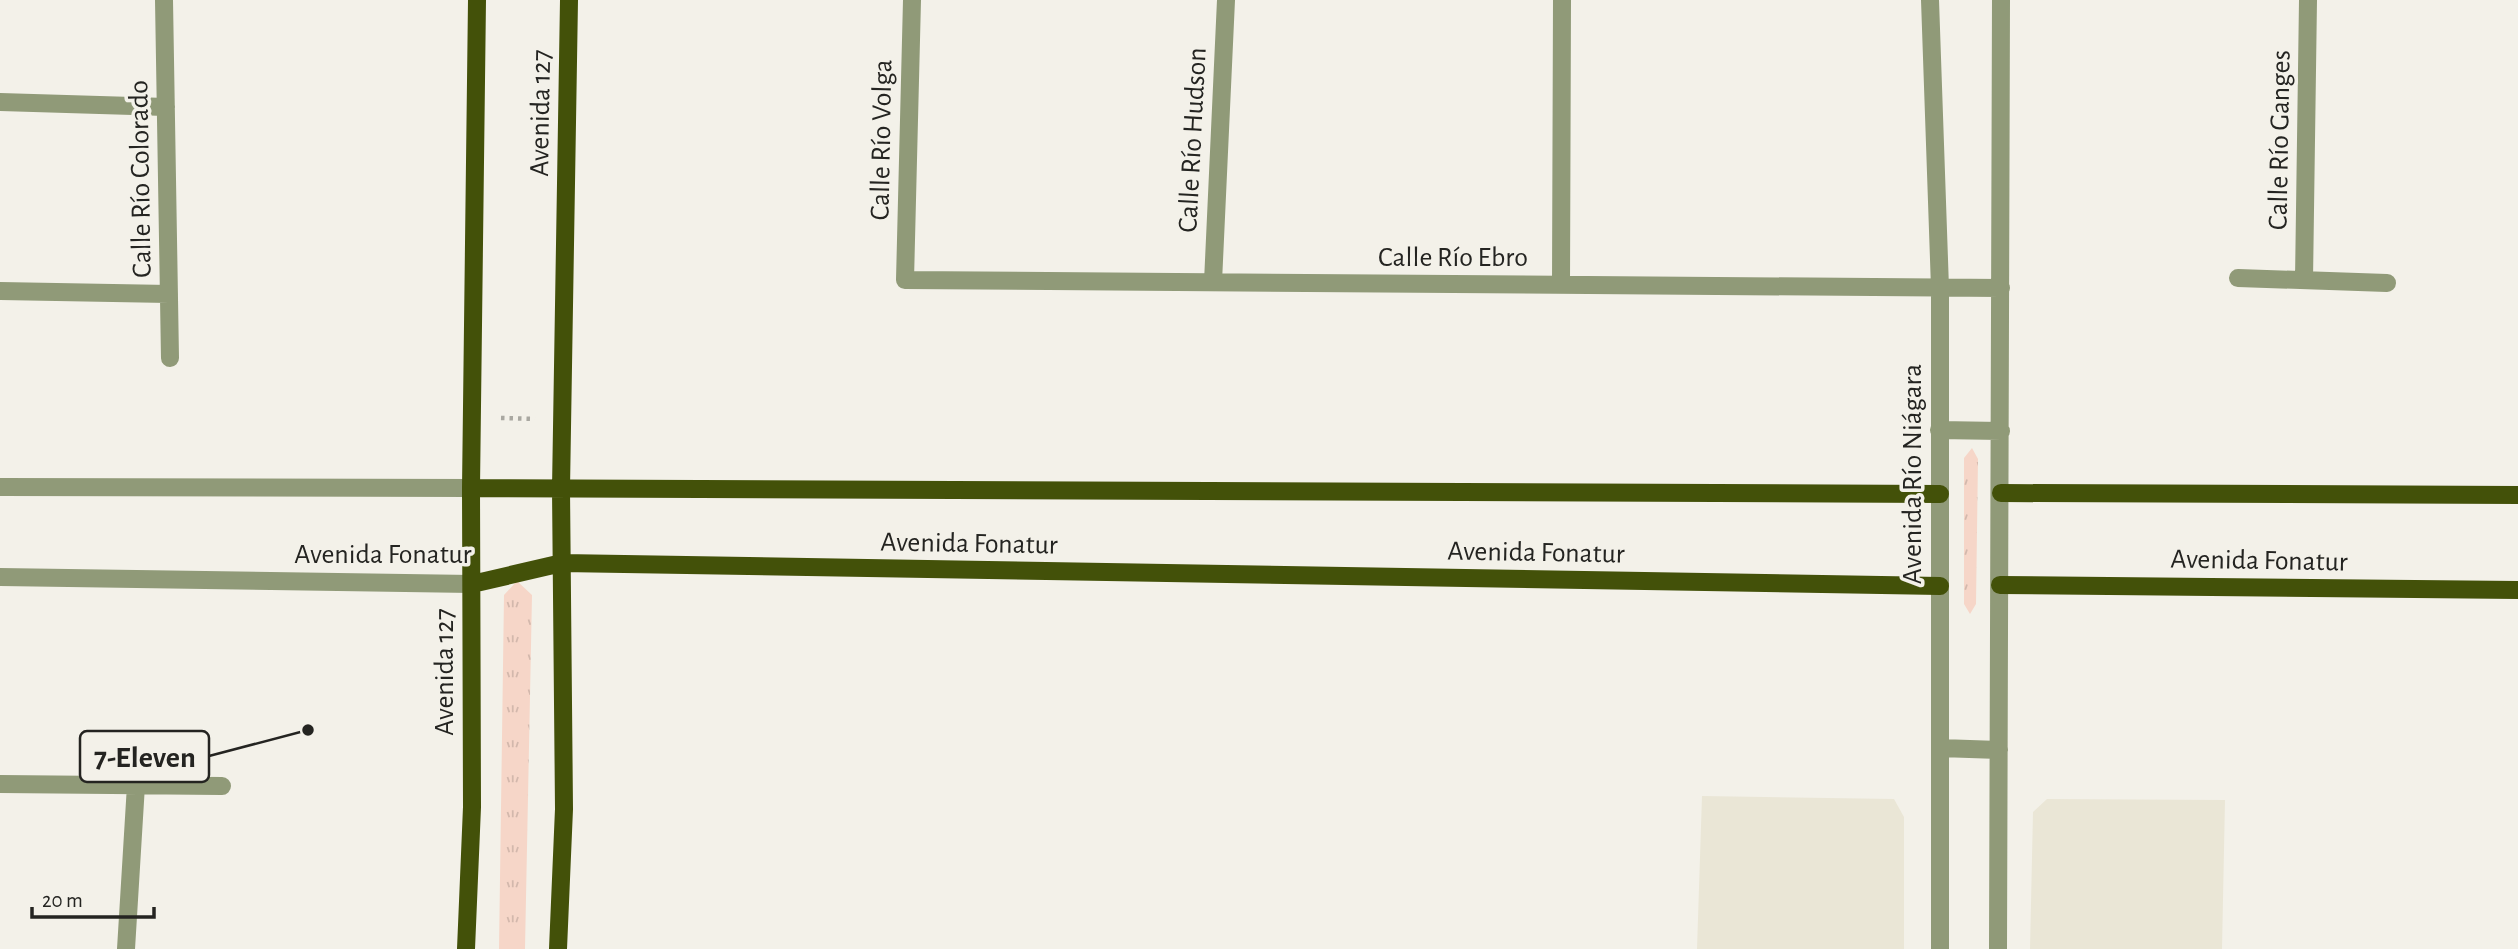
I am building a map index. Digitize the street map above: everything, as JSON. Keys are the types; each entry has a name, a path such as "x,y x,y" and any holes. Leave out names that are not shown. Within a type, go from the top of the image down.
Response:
{"main road":[{"name":"Avenida 127","path":"467,949 472,807 471,488 477,0"},
{"name":"Avenida 127","path":"558,949 564,808 561,489 569,0"},
{"name":"Avenida Fonatur","path":"471,488 1940,494"},
{"path":"2001,493 2518,495"},
{"name":"Avenida Fonatur","path":"472,584 562,563 1940,586"},
{"name":"Avenida Fonatur","path":"2000,585 2518,590"}],"street":[{"name":"Calle Río Colorado","path":"164,0 170,358"},
{"name":"Calle Río Volga","path":"905,280 912,0"},
{"name":"Calle Río Hudson","path":"1213,282 1226,0"},
{"path":"1561,285 1562,0"},
{"name":"Avenida Río Niágara","path":"1930,0 1940,288 1940,949"},
{"path":"1998,949 2001,0"},
{"name":"Calle Río Ganges","path":"2304,280 2308,0"},
{"path":"0,102 166,107"},
{"path":"2238,278 2387,283"},
{"name":"Calle Río Ebro","path":"905,280 2001,288"},
{"path":"0,291 169,294"},
{"path":"1940,430 2001,431"},
{"name":"Avenida Fonatur","path":"0,486 471,488"},
{"name":"Avenida Fonatur","path":"0,578 472,584"},
{"path":"1940,748 1999,750"},
{"path":"0,784 222,786"},
{"path":"126,949 136,785"}],"path":[{"path":"472,394 481,408 497,418 538,419 553,410 562,396"}],"shaded area":[{"path":"1702,796 1894,799 1904,817 1904,949 1697,949"},
{"path":"2047,799 2225,800 2222,949 2030,949 2033,812"}],"green space":[{"path":"1972,448 1978,459 1976,604 1970,614 1964,604 1964,458"},
{"path":"517,581 532,595 525,949 499,949 504,595"}],"place":[{"name":"7-Eleven","path":"308,730"}]}
